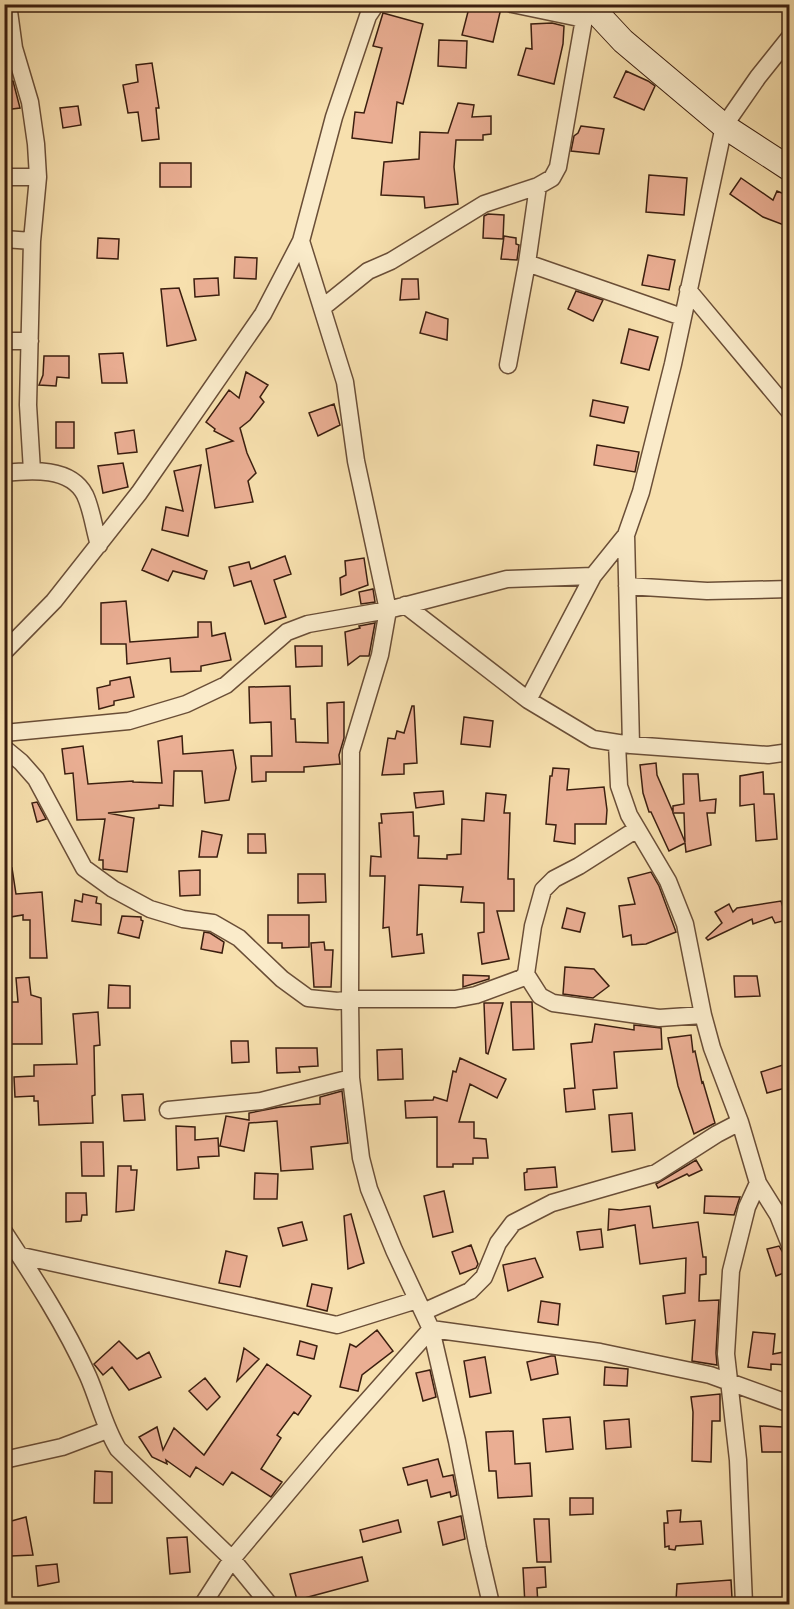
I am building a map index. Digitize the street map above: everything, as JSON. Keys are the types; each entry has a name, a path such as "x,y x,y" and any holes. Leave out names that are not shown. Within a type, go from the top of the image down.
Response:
{"street":[{"path":"8,4 14,48 30,102 38,177 32,241 28,405 32,471"},
{"path":"4,652 54,601 139,493 263,314 301,241 334,117 368,16 376,4"},
{"path":"512,4 590,12 724,126 789,170"},
{"path":"322,308 368,271 391,261 484,204 538,186 552,178 558,167 590,12"},
{"path":"528,700 593,576 626,535 641,492 673,364 724,126 789,37"},
{"path":"4,177 38,177"},
{"path":"508,365 527,263 538,186"},
{"path":"4,239 32,241"},
{"path":"301,241 345,382 356,461 388,610 380,655 351,751 351,1078 362,1158 369,1190 431,1329 491,1605"},
{"path":"527,263 682,317"},
{"path":"688,290 789,412"},
{"path":"4,341 30,341"},
{"path":"4,473 32,471 55,473 71,479 85,495 99,545"},
{"path":"626,535 624,744 619,786 629,815 668,881 685,924 711,1048 740,1122 758,1183 778,1215 789,1245"},
{"path":"4,733 129,721 186,704 226,685 287,632 308,624 388,610 507,579 593,576"},
{"path":"627,586 708,591 789,589"},
{"path":"405,605 528,700 594,739 624,744 768,755 789,752"},
{"path":"4,748 36,779 84,868 113,889 150,909 183,919 213,923 239,938 282,979 308,998 455,999 476,995 522,978 526,974 533,926 543,890 554,879 637,829"},
{"path":"526,974 540,996 553,1003 659,1018 703,1015"},
{"path":"168,1110 261,1101 351,1078"},
{"path":"22,1256 319,1322 337,1324 420,1306 470,1291 484,1277 498,1243 513,1223 552,1203 656,1173 740,1122"},
{"path":"744,1605 738,1460 726,1354 731,1271 747,1207 758,1183"},
{"path":"6,1235 22,1256 63,1327 84,1368 106,1430 118,1449 232,1559 269,1605"},
{"path":"431,1329 600,1352 710,1375 789,1404"},
{"path":"203,1605 232,1559 328,1445 431,1329"},
{"path":"4,1460 62,1447 106,1430"}],"building":[{"path":"470,4 502,4 493,42 462,35"},
{"path":"383,13 423,24 403,104 397,102 392,143 352,138 355,112 364,113 382,48 373,46"},
{"path":"552,23 564,26 563,44 554,84 518,75 526,48 532,49 531,24"},
{"path":"439,40 467,41 466,68 438,66"},
{"path":"152,63 159,108 156,108 159,139 142,141 138,112 128,113 123,85 138,82 136,65"},
{"path":"626,71 655,86 644,110 614,97"},
{"path":"13,81 20,108 4,110 4,82"},
{"path":"458,103 474,105 472,117 491,116 491,134 483,135 483,140 456,140 454,167 458,204 425,208 424,197 381,195 384,162 419,159 420,132 448,133"},
{"path":"78,106 81,125 63,128 60,108"},
{"path":"581,126 604,129 599,154 571,151 574,136"},
{"path":"160,163 191,163 191,187 160,187"},
{"path":"649,175 687,178 684,215 646,212"},
{"path":"741,178 773,200 777,191 789,196 789,227 763,217 730,194"},
{"path":"504,215 503,239 483,238 484,216"},
{"path":"504,236 516,238 516,244 519,245 517,260 501,259"},
{"path":"98,238 119,239 118,259 97,258"},
{"path":"648,255 675,260 669,290 642,285"},
{"path":"235,257 257,258 256,279 234,278"},
{"path":"218,278 219,295 195,297 194,279"},
{"path":"402,279 418,279 419,299 400,300"},
{"path":"179,288 196,340 167,346 161,289"},
{"path":"576,291 603,300 593,321 568,309"},
{"path":"426,312 448,319 447,340 420,333"},
{"path":"629,329 658,337 649,370 621,363"},
{"path":"123,353 127,383 102,383 99,354"},
{"path":"44,356 69,356 69,378 57,377 56,386 39,385 43,375"},
{"path":"246,372 268,385 260,397 264,402 250,420 240,428 256,473 248,481 253,502 215,508 206,449 233,441 214,431 215,429 206,422 229,390 239,398"},
{"path":"593,400 628,407 624,423 590,416"},
{"path":"334,404 340,425 318,436 309,413"},
{"path":"56,422 74,422 74,448 56,448"},
{"path":"134,430 137,452 118,454 115,433"},
{"path":"597,445 639,452 635,472 594,465"},
{"path":"123,463 128,487 103,493 98,466"},
{"path":"201,465 188,536 162,530 166,507 183,511 174,471"},
{"path":"152,549 207,571 204,579 173,571 168,581 142,570"},
{"path":"285,556 291,574 274,580 286,617 265,624 251,581 234,586 229,567 249,562 251,569"},
{"path":"364,558 368,585 341,595 340,578 346,575 345,561"},
{"path":"373,589 375,602 361,604 359,592"},
{"path":"126,601 130,642 198,637 198,622 211,622 212,636 225,633 231,660 201,666 201,671 171,672 170,658 127,664 126,644 101,644 101,603"},
{"path":"375,623 369,656 360,656 348,665 345,632"},
{"path":"295,646 322,646 322,666 296,667"},
{"path":"130,677 134,697 114,701 114,705 99,709 97,688 110,685 110,681"},
{"path":"290,686 291,719 295,719 296,742 328,743 327,703 344,702 344,738 339,755 340,764 304,767 304,772 266,772 266,781 252,782 251,756 272,756 271,722 250,723 249,687"},
{"path":"412,706 414,706 417,763 404,764 404,774 382,775 388,738 395,739 397,731 404,733"},
{"path":"464,717 493,721 490,747 461,744"},
{"path":"182,736 183,754 233,750 236,768 229,800 205,803 202,771 174,771 173,806 159,805 159,808 108,813 134,818 127,872 103,869 103,860 99,860 105,819 77,820 73,773 65,774 62,749 83,746 88,784 133,781 162,783 158,741"},
{"path":"656,763 657,775 673,812 673,806 684,804 683,774 698,774 700,801 716,799 715,813 707,813 711,845 686,852 685,843 669,851 649,812 643,793 640,765","holes":["673,813 684,813 685,842"]},
{"path":"553,768 569,769 567,790 604,787 606,824 575,824 575,844 554,841 556,825 546,824 550,776 552,776"},
{"path":"763,772 764,794 774,794 777,839 756,841 754,804 740,806 740,776"},
{"path":"443,791 444,804 416,808 414,793"},
{"path":"486,793 506,795 504,813 510,813 508,879 514,879 514,911 497,911 509,959 482,964 478,933 484,932 484,903 461,902 463,887 419,885 417,935 422,934 424,953 392,957 389,927 383,928 385,876 370,876 371,856 381,857 379,823 382,823 381,814 413,812 414,836 419,836 418,858 447,859 447,855 461,854 462,819 484,821"},
{"path":"37,802 46,819 37,822 32,803"},
{"path":"202,831 222,835 217,857 199,857"},
{"path":"248,834 265,834 266,853 248,853"},
{"path":"4,868 12,868 16,894 42,892 47,958 30,958 30,920 23,920 23,915 4,918"},
{"path":"200,870 200,895 180,896 179,871"},
{"path":"651,872 659,886 676,932 646,944 632,945 631,935 623,937 619,906 635,904 628,878"},
{"path":"298,874 325,874 326,902 298,903"},
{"path":"83,894 97,897 96,903 101,904 101,925 72,921 75,900 82,902"},
{"path":"781,901 787,920 775,923 772,917 753,924 752,919 708,940 706,938 722,923 715,912 729,904 733,912 737,908"},
{"path":"567,908 585,913 580,932 562,928"},
{"path":"268,915 309,915 309,947 282,948 282,943 268,943"},
{"path":"122,916 141,917 143,921 139,938 118,933"},
{"path":"204,932 224,942 222,953 201,949"},
{"path":"324,942 325,950 333,950 331,987 314,987 311,943"},
{"path":"565,967 594,969 609,986 593,998 563,994"},
{"path":"463,975 489,976 489,979 463,987"},
{"path":"734,976 757,976 760,996 735,997"},
{"path":"29,977 31,995 41,998 42,1044 4,1044 4,1002 18,1002 16,978"},
{"path":"109,985 130,986 130,1008 108,1008"},
{"path":"511,1002 532,1002 534,1049 513,1050"},
{"path":"484,1003 503,1003 488,1054 486,1053"},
{"path":"98,1012 100,1045 94,1046 93,1123 39,1125 38,1101 34,1101 34,1096 15,1097 14,1077 34,1076 34,1065 77,1064 73,1014"},
{"path":"595,1024 634,1030 634,1025 661,1028 662,1049 614,1052 617,1088 593,1090 595,1109 566,1112 564,1089 575,1088 571,1044 592,1042"},
{"path":"691,1035 693,1052 695,1051 702,1083 715,1123 694,1134 678,1086 668,1038"},
{"path":"231,1041 248,1041 249,1062 232,1063"},
{"path":"276,1048 317,1048 318,1066 299,1067 300,1072 277,1073"},
{"path":"402,1049 403,1079 378,1080 377,1050"},
{"path":"460,1058 506,1079 497,1098 470,1084 459,1122 474,1122 474,1138 486,1139 488,1158 473,1158 473,1164 437,1167 437,1117 406,1118 405,1101 433,1100 434,1097 447,1101 453,1071 456,1072"},
{"path":"789,1063 789,1087 767,1093 761,1072"},
{"path":"342,1091 348,1143 311,1147 313,1169 281,1171 277,1121 249,1123 244,1151 220,1146 226,1116 249,1120 249,1113 280,1107 320,1104 320,1097"},
{"path":"143,1094 145,1120 124,1121 122,1095"},
{"path":"632,1113 635,1150 612,1152 609,1115"},
{"path":"176,1126 195,1127 195,1140 218,1138 219,1156 198,1157 199,1168 177,1170"},
{"path":"81,1142 103,1142 104,1176 82,1176"},
{"path":"696,1160 702,1170 689,1176 687,1174 658,1188 656,1184"},
{"path":"118,1166 131,1166 131,1170 137,1170 134,1210 116,1212"},
{"path":"555,1167 557,1187 525,1190 524,1173 527,1169"},
{"path":"255,1173 278,1174 277,1199 254,1199"},
{"path":"444,1191 453,1232 433,1237 424,1196"},
{"path":"66,1193 86,1193 87,1215 82,1215 81,1221 66,1222"},
{"path":"705,1196 740,1197 734,1215 704,1213"},
{"path":"650,1206 653,1228 698,1222 703,1257 706,1257 706,1274 700,1275 699,1301 719,1300 717,1365 692,1361 695,1320 666,1324 663,1296 685,1293 686,1258 640,1264 635,1225 608,1230 609,1209 620,1210"},
{"path":"351,1214 364,1263 348,1269 344,1216"},
{"path":"302,1222 307,1240 283,1246 278,1228"},
{"path":"601,1229 603,1247 580,1250 577,1232"},
{"path":"471,1245 478,1264 476,1268 460,1274 452,1252"},
{"path":"779,1246 783,1253 789,1255 789,1271 776,1276 767,1249"},
{"path":"226,1251 247,1256 240,1287 219,1283"},
{"path":"535,1258 543,1277 508,1291 503,1265"},
{"path":"312,1284 332,1288 327,1311 307,1306"},
{"path":"541,1301 560,1304 558,1325 538,1322"},
{"path":"377,1330 393,1351 362,1375 358,1391 340,1387 350,1344 356,1347"},
{"path":"753,1332 775,1334 773,1354 789,1351 789,1365 771,1364 771,1370 748,1367"},
{"path":"119,1341 137,1359 149,1352 161,1377 129,1390 112,1367 103,1375 94,1364"},
{"path":"300,1341 317,1346 314,1359 297,1355"},
{"path":"244,1348 259,1359 237,1381"},
{"path":"555,1356 558,1374 531,1380 527,1362"},
{"path":"485,1357 491,1393 470,1397 464,1361"},
{"path":"267,1364 311,1396 298,1415 294,1412 277,1435 281,1438 261,1469 282,1482 271,1497 232,1472 223,1485 196,1467 190,1477 166,1460 167,1464 152,1457 139,1437 157,1427 163,1450 174,1428 204,1455"},
{"path":"605,1367 628,1369 627,1386 604,1385"},
{"path":"430,1370 436,1397 423,1401 416,1373"},
{"path":"205,1378 220,1397 207,1410 189,1391"},
{"path":"720,1394 720,1421 712,1421 711,1462 692,1461 691,1397"},
{"path":"570,1417 573,1449 546,1452 543,1419"},
{"path":"629,1419 631,1447 606,1449 604,1421"},
{"path":"760,1426 783,1427 783,1452 762,1452"},
{"path":"513,1431 515,1464 530,1463 532,1496 498,1498 496,1471 489,1471 486,1432"},
{"path":"438,1459 443,1477 453,1475 457,1495 451,1497 450,1492 431,1497 427,1480 408,1485 403,1468"},
{"path":"95,1471 112,1472 112,1503 94,1503"},
{"path":"570,1498 593,1498 593,1514 570,1515"},
{"path":"681,1510 680,1522 701,1521 703,1544 676,1546 675,1550 669,1549 669,1546 665,1547 664,1523 668,1523 667,1511"},
{"path":"461,1516 465,1539 443,1545 438,1522"},
{"path":"26,1517 33,1555 4,1554 4,1523"},
{"path":"534,1519 549,1519 551,1562 537,1562"},
{"path":"398,1520 401,1532 363,1542 360,1530"},
{"path":"187,1537 190,1572 170,1574 167,1538"},
{"path":"362,1557 368,1581 297,1600 290,1574"},
{"path":"57,1564 59,1582 38,1586 36,1566"},
{"path":"545,1567 546,1587 537,1588 538,1605 525,1605 523,1568"},
{"path":"731,1580 732,1598 676,1601 677,1584"}]}
